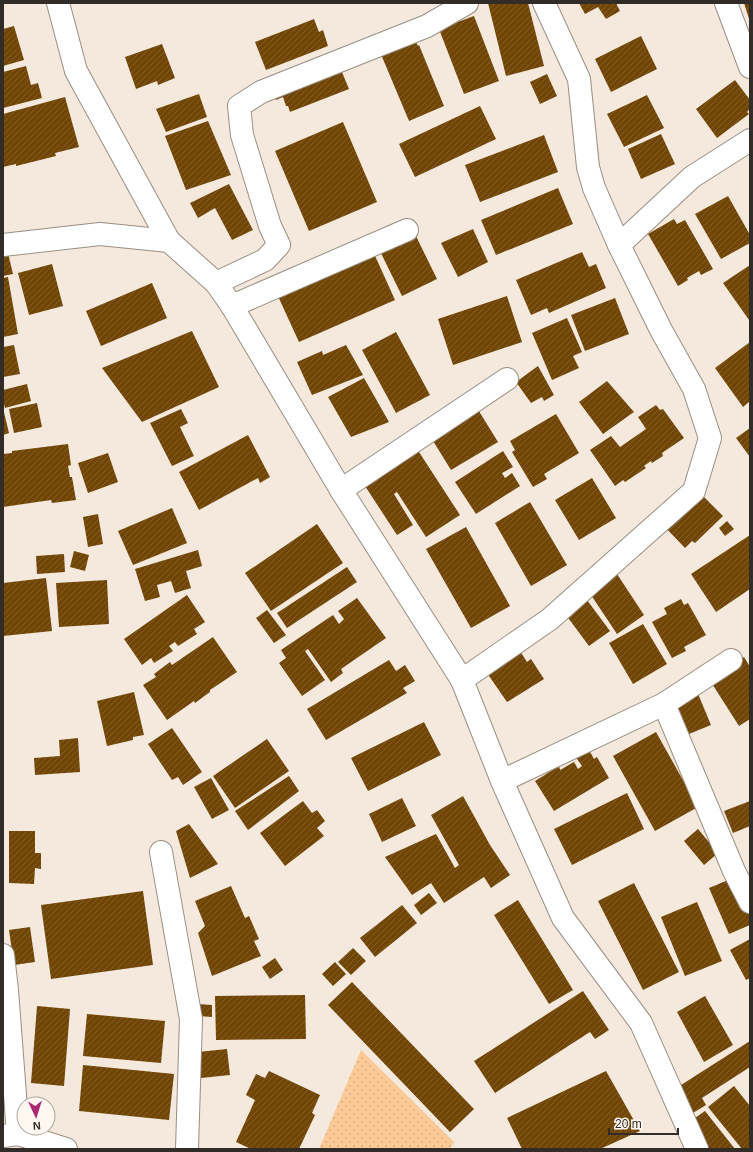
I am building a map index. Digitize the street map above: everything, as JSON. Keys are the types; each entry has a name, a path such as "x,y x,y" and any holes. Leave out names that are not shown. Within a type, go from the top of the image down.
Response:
{"street":[{"path":"58,3 76,71 169,241 216,283 232,306 341,490 462,680 502,781 563,918 641,1023 697,1149"},
{"path":"216,283 265,260 279,246 270,226 242,135 239,106 261,92 427,26 467,3"},
{"path":"462,680 550,619 694,491 710,438 694,389 661,330 619,245 594,188 588,166 579,79 544,3"},
{"path":"726,3 750,67"},
{"path":"619,245 692,177 749,145"},
{"path":"232,306 407,230"},
{"path":"3,245 100,234 169,241"},
{"path":"341,490 507,379"},
{"path":"502,781 664,704 731,660"},
{"path":"664,704 734,871 750,902"},
{"path":"161,852 191,1019 187,1149"},
{"path":"3,955 11,1135 66,1149"}],"shaded area":[{"path":"361,1050 454,1142 450,1149 319,1149"}],"building":[{"path":"488,3 528,3 544,66 506,76"},
{"path":"579,3 616,3 620,11 606,19 598,7 585,14"},
{"path":"744,3 750,3 750,22"},
{"path":"474,16 499,81 464,94 439,29"},
{"path":"314,19 319,32 323,30 328,46 266,70 255,42"},
{"path":"14,26 24,60 3,66 3,29"},
{"path":"641,36 657,69 611,92 595,59"},
{"path":"414,38 418,46 419,45 444,106 409,121 380,52"},
{"path":"162,44 175,78 158,85 157,81 136,89 125,57"},
{"path":"339,65 349,89 290,112 283,97 276,100 268,80"},
{"path":"26,66 31,85 38,83 42,98 3,108 3,72"},
{"path":"547,74 557,96 540,104 530,82"},
{"path":"735,80 750,100 750,109 747,112 749,114 717,138 696,109"},
{"path":"199,94 207,117 166,132 156,109"},
{"path":"647,95 664,128 624,147 607,114"},
{"path":"65,97 79,147 55,153 56,156 16,166 16,164 3,167 3,114"},
{"path":"480,106 496,139 415,177 399,144"},
{"path":"208,121 231,175 186,190 165,136"},
{"path":"343,122 377,202 309,231 275,151"},
{"path":"661,134 675,164 641,179 628,149"},
{"path":"544,135 558,172 480,202 465,165"},
{"path":"229,184 253,230 232,240 215,208 198,218 190,203"},
{"path":"558,188 573,224 496,255 481,220"},
{"path":"728,196 750,235 750,243 721,259 695,214"},
{"path":"674,219 677,224 685,220 713,269 701,275 699,271 687,278 688,280 678,286 648,234"},
{"path":"412,228 437,279 402,296 377,245"},
{"path":"473,229 488,262 458,277 441,243"},
{"path":"367,238 395,300 299,342 271,281"},
{"path":"7,249 13,274 3,276 3,250"},
{"path":"582,252 589,267 596,264 606,288 549,313 547,308 531,315 516,280"},
{"path":"52,264 63,306 29,315 18,273"},
{"path":"750,265 750,319 749,320 723,283"},
{"path":"8,277 18,334 3,337 3,278"},
{"path":"152,283 167,318 101,346 86,311"},
{"path":"507,296 522,342 453,365 438,319"},
{"path":"615,298 629,334 585,351 571,315"},
{"path":"567,318 582,352 573,356 579,368 552,380 532,333"},
{"path":"192,331 219,387 142,422 102,368"},
{"path":"396,332 430,395 396,413 362,350"},
{"path":"750,342 750,401 743,407 715,368"},
{"path":"14,345 20,374 3,377 3,347"},
{"path":"346,345 363,375 312,395 297,362 322,351 323,355"},
{"path":"538,366 554,395 544,401 542,397 531,403 516,382"},
{"path":"364,378 389,422 351,437 328,397"},
{"path":"607,381 634,412 603,434 579,402"},
{"path":"27,384 31,401 5,408 3,390"},
{"path":"37,403 42,427 14,433 9,409"},
{"path":"656,405 660,410 663,409 684,438 662,453 663,456 644,466 646,468 625,482 623,480 615,486 590,450 611,436 620,447 646,429 638,417"},
{"path":"3,408 9,433 3,435"},
{"path":"477,408 498,442 451,470 430,436"},
{"path":"181,409 188,423 180,427 194,456 172,466 150,423"},
{"path":"556,414 579,453 544,474 547,479 533,487 512,452 515,450 510,441"},
{"path":"750,428 750,457 736,438"},
{"path":"248,435 270,477 260,483 258,478 199,510 179,472"},
{"path":"68,444 71,465 68,466 70,477 72,477 76,500 52,503 51,500 3,507 3,454 12,453 12,451"},
{"path":"503,451 513,467 502,473 505,478 512,473 520,486 476,514 455,482"},
{"path":"419,452 460,515 426,537 397,492 394,494 413,525 397,535 365,486"},
{"path":"108,453 118,482 88,493 78,463"},
{"path":"592,478 616,518 579,540 555,500"},
{"path":"695,488 723,516 695,543 692,541 685,548 663,525"},
{"path":"530,502 567,565 531,586 495,523"},
{"path":"172,508 187,543 133,565 118,531"},
{"path":"98,514 103,544 88,547 83,517"},
{"path":"727,521 734,529 725,536 719,528"},
{"path":"317,524 343,563 271,611 245,573"},
{"path":"466,527 510,606 471,628 426,549"},
{"path":"750,535 750,589 716,612 691,574"},
{"path":"198,550 202,566 186,571 191,588 175,593 171,581 157,585 160,597 145,601 135,569"},
{"path":"74,551 89,555 85,571 70,567"},
{"path":"64,554 65,572 37,574 36,556"},
{"path":"347,567 357,582 287,628 277,613"},
{"path":"615,571 644,615 617,634 587,589"},
{"path":"46,578 52,631 3,636 3,583"},
{"path":"107,580 109,624 59,627 56,583"},
{"path":"187,595 205,622 194,629 197,634 178,646 175,642 169,646 173,651 154,663 151,658 142,665 124,639"},
{"path":"584,596 610,631 589,646 563,611"},
{"path":"357,598 386,638 341,669 343,673 331,682 308,649 305,651 325,680 302,696 279,663 286,658 281,650 333,615 339,624 344,619 338,611"},
{"path":"681,599 684,605 688,603 706,635 684,647 686,651 672,658 652,622 667,614 664,608"},
{"path":"267,610 286,635 274,643 256,618"},
{"path":"643,624 667,664 633,684 609,643"},
{"path":"213,637 237,672 210,690 210,692 195,703 194,701 167,720 143,685 156,677 154,674 170,662 172,665"},
{"path":"520,651 527,662 531,659 544,679 507,702 487,673"},
{"path":"744,657 750,667 750,719 739,726 709,679"},
{"path":"389,660 396,671 405,665 415,681 403,688 407,693 326,740 307,709"},
{"path":"696,689 711,725 684,736 669,700"},
{"path":"134,692 144,735 133,737 133,740 107,746 97,701"},
{"path":"424,722 441,755 368,791 351,758"},
{"path":"172,728 202,772 183,785 178,777 172,780 148,744"},
{"path":"656,732 698,807 655,831 613,756"},
{"path":"78,738 80,772 35,775 34,758 60,756 59,740"},
{"path":"267,739 289,771 235,808 213,776"},
{"path":"588,748 594,759 597,757 609,778 554,811 535,781 559,766 560,770 574,762 578,769 582,766 575,756"},
{"path":"289,776 299,791 248,830 235,811"},
{"path":"211,778 229,810 212,819 194,787"},
{"path":"627,793 644,829 572,865 554,829"},
{"path":"463,796 490,845 510,875 491,888 484,877 444,903 431,883 412,895 385,857 436,834 455,868 459,865 431,815"},
{"path":"402,798 416,826 382,842 369,814"},
{"path":"303,801 312,813 317,810 325,821 317,828 324,836 285,866 260,833"},
{"path":"750,801 750,826 733,833 724,811"},
{"path":"189,824 218,864 190,878 176,831"},
{"path":"698,829 718,853 704,865 684,841"},
{"path":"9,831 35,831 35,853 41,853 41,869 35,868 34,884 9,883"},
{"path":"738,876 750,903 750,925 729,934 709,888"},
{"path":"634,883 679,972 643,990 598,901"},
{"path":"231,886 245,918 249,916 259,939 254,941 261,956 212,976 198,933 205,926 195,901"},
{"path":"143,891 153,965 51,979 41,905"},
{"path":"429,893 437,903 421,915 414,905"},
{"path":"518,900 573,990 549,1004 494,915"},
{"path":"697,902 722,961 685,976 661,917"},
{"path":"402,905 417,923 375,957 360,938"},
{"path":"30,927 35,962 14,965 9,930"},
{"path":"750,939 750,978 746,980 730,950"},
{"path":"353,948 366,961 351,975 338,962"},
{"path":"275,958 283,970 270,979 262,967"},
{"path":"335,962 346,974 333,986 322,974"},
{"path":"352,982 474,1109 450,1132 328,1005"},
{"path":"583,991 609,1030 595,1039 590,1032 495,1093 474,1061"},
{"path":"305,995 306,1039 216,1040 215,996"},
{"path":"705,996 733,1045 704,1062 677,1012"},
{"path":"198,1004 212,1005 212,1017 198,1016"},
{"path":"37,1006 70,1009 64,1086 31,1083"},
{"path":"87,1014 165,1021 161,1063 83,1056"},
{"path":"750,1041 750,1067 702,1098 706,1105 688,1116 681,1085"},
{"path":"227,1049 230,1075 201,1078 198,1052"},
{"path":"83,1065 174,1074 169,1120 79,1111"},
{"path":"269,1071 320,1095 312,1113 315,1115 299,1149 251,1149 236,1142 255,1100 246,1095 256,1074 265,1078"},
{"path":"606,1071 640,1131 600,1149 522,1149 507,1118"},
{"path":"734,1086 750,1106 750,1147 747,1149 742,1149 708,1107"},
{"path":"705,1111 735,1149 708,1149 688,1123"}]}
